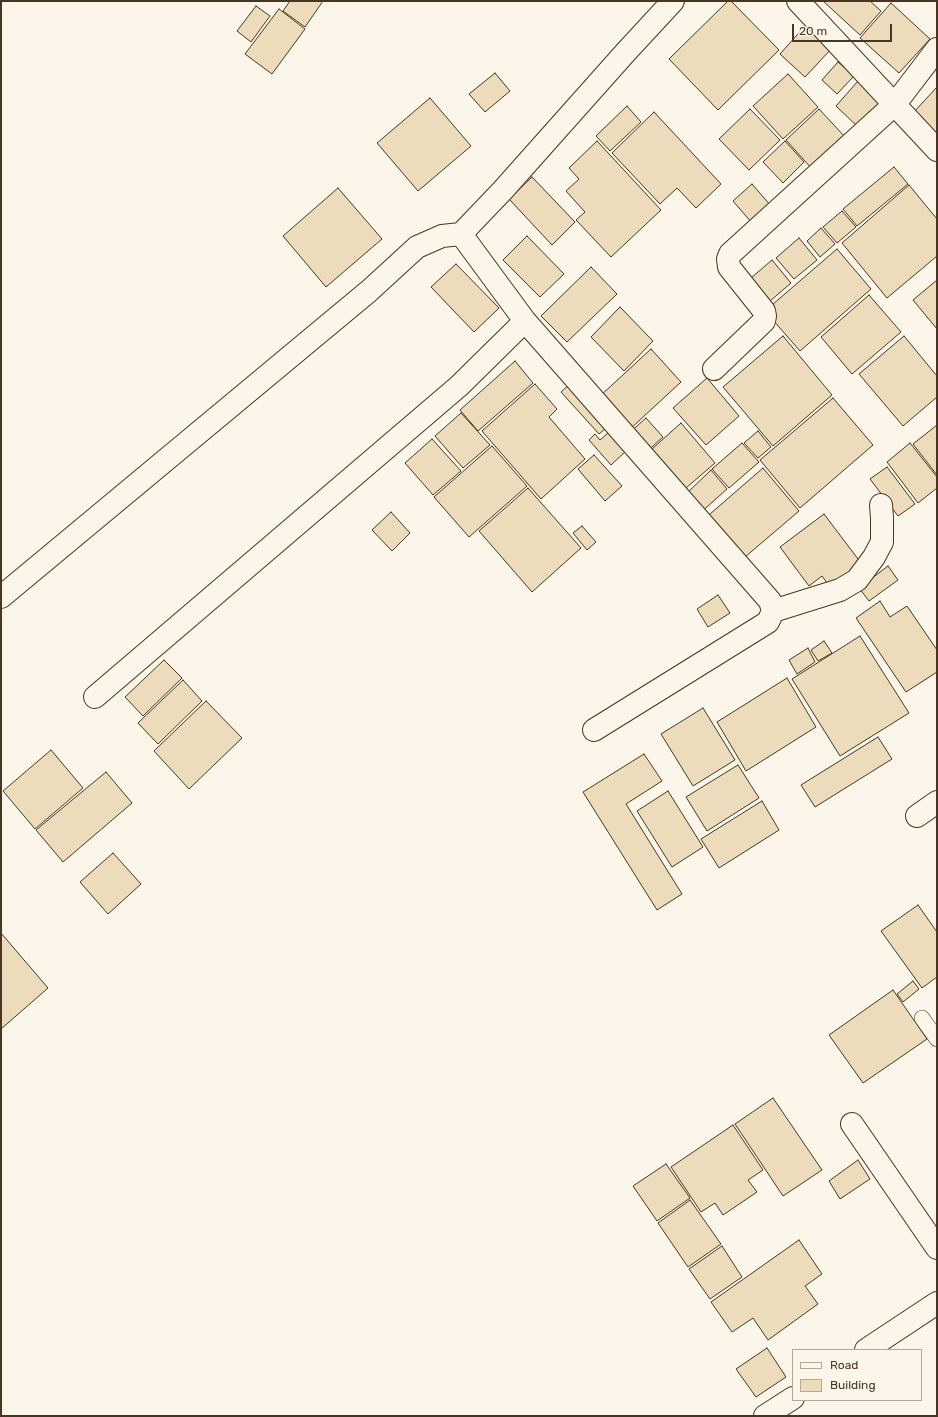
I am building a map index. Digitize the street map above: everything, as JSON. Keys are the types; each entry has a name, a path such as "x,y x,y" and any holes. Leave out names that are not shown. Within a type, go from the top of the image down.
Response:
{"street":[{"path":"1,597 369,291 417,247 442,236 461,234 503,190 620,58 673,1"},
{"path":"798,1 937,150"},
{"path":"714,369 764,321 765,316 764,312 729,267 728,259 730,254 895,104 937,49"},
{"path":"461,234 525,321 770,600 773,611 768,622 594,730"},
{"path":"95,697 459,386 525,321"},
{"path":"773,611 840,590 857,580 874,557 882,542 881,505"},
{"path":"917,816 937,802"},
{"path":"852,1124 937,1248"},
{"path":"868,1349 937,1303"},
{"path":"765,1416 792,1399"}],"lane":[{"path":"922,1018 937,1039"}],"building":[{"path":"290,1 323,1 305,27 283,11"},
{"path":"728,1 731,1 779,50 718,110 669,59"},
{"path":"823,1 870,1 881,11 860,35"},
{"path":"891,3 930,39 899,73 860,38"},
{"path":"256,6 270,16 251,42 237,31"},
{"path":"279,9 305,29 272,74 245,54"},
{"path":"807,24 832,48 805,77 780,54"},
{"path":"838,62 854,76 837,94 822,80"},
{"path":"495,73 510,91 485,112 469,94"},
{"path":"788,74 818,107 783,139 753,106"},
{"path":"858,81 881,103 858,127 836,106"},
{"path":"937,87 937,133 914,112"},
{"path":"430,98 471,146 418,191 377,143"},
{"path":"627,106 641,122 610,151 596,136"},
{"path":"750,109 780,140 749,170 719,139"},
{"path":"819,109 846,138 813,170 786,140"},
{"path":"654,112 721,184 696,208 677,188 660,204 612,153"},
{"path":"597,141 661,210 611,257 576,220 585,212 566,191 579,179 569,168"},
{"path":"785,141 804,162 783,183 763,162"},
{"path":"894,167 908,184 857,226 843,209"},
{"path":"532,177 575,222 552,245 509,199"},
{"path":"752,184 771,206 752,223 733,201"},
{"path":"909,185 937,219 937,256 887,298 842,243"},
{"path":"338,188 382,239 326,287 283,236"},
{"path":"842,211 856,227 837,243 823,227"},
{"path":"821,228 835,244 820,257 807,241"},
{"path":"527,236 564,274 540,297 503,260"},
{"path":"799,238 817,260 794,279 776,258"},
{"path":"837,249 871,289 800,351 765,311"},
{"path":"772,260 791,283 763,307 744,284"},
{"path":"456,264 499,308 474,332 431,287"},
{"path":"591,267 617,294 567,342 541,316"},
{"path":"937,280 937,329 913,300"},
{"path":"869,295 901,332 852,374 821,337"},
{"path":"620,307 653,341 624,371 591,337"},
{"path":"783,336 832,395 773,446 723,387"},
{"path":"904,336 937,376 937,397 903,426 859,374"},
{"path":"651,349 681,382 629,430 599,397"},
{"path":"515,361 533,383 478,431 460,410"},
{"path":"707,378 739,416 706,445 673,408"},
{"path":"572,382 611,424 599,434 561,392"},
{"path":"535,384 557,409 549,417 585,459 541,499 482,431"},
{"path":"833,398 873,445 800,508 760,460"},
{"path":"461,413 490,445 463,468 435,436"},
{"path":"646,418 663,437 644,454 627,435"},
{"path":"681,423 715,463 686,488 652,449"},
{"path":"937,425 937,475 913,444"},
{"path":"758,431 771,447 758,458 744,443"},
{"path":"609,432 626,451 611,465 589,440 595,434 600,440"},
{"path":"432,439 461,471 433,495 405,463"},
{"path":"742,443 759,462 729,488 712,469"},
{"path":"910,443 937,477 937,488 918,503 887,462"},
{"path":"492,446 527,486 469,537 434,497"},
{"path":"594,455 622,486 605,501 578,469"},
{"path":"887,467 915,504 898,516 870,479"},
{"path":"763,468 799,511 738,563 702,521"},
{"path":"711,470 727,489 699,514 684,496"},
{"path":"528,488 581,548 532,592 479,531"},
{"path":"391,512 410,533 392,551 372,530"},
{"path":"824,514 861,563 830,587 822,576 809,586 780,547"},
{"path":"582,526 596,542 587,550 573,533"},
{"path":"888,566 898,580 869,601 859,588"},
{"path":"718,595 730,613 708,627 697,609"},
{"path":"880,601 890,617 907,606 937,650 937,672 906,692 856,618"},
{"path":"860,636 909,713 840,756 792,679"},
{"path":"824,641 832,653 818,661 811,650"},
{"path":"808,648 815,662 797,674 789,660"},
{"path":"164,660 182,678 143,716 125,697"},
{"path":"787,678 816,727 746,771 717,722"},
{"path":"183,680 202,701 158,744 138,723"},
{"path":"206,701 242,738 189,789 154,751"},
{"path":"703,708 735,760 693,786 661,734"},
{"path":"878,737 892,759 815,807 801,785"},
{"path":"51,750 83,788 35,829 3,791"},
{"path":"644,754 662,781 626,804 682,894 657,910 583,792"},
{"path":"738,765 759,798 707,831 686,797"},
{"path":"106,772 132,803 63,862 36,830"},
{"path":"668,791 703,847 672,867 637,811"},
{"path":"762,801 779,830 719,868 701,839"},
{"path":"113,853 141,884 108,914 80,882"},
{"path":"918,905 937,932 937,977 922,988 881,931"},
{"path":"1,933 48,988 1,1029"},
{"path":"913,981 919,989 903,1002 897,994"},
{"path":"893,990 927,1039 863,1083 829,1035"},
{"path":"773,1098 822,1170 783,1196 735,1124"},
{"path":"733,1125 763,1170 748,1180 757,1192 723,1215 715,1203 701,1212 671,1167"},
{"path":"858,1160 870,1179 840,1199 829,1181"},
{"path":"666,1164 690,1198 657,1221 633,1186"},
{"path":"690,1200 721,1244 688,1267 658,1223"},
{"path":"799,1240 822,1274 805,1286 818,1304 768,1340 753,1318 732,1332 711,1302"},
{"path":"722,1246 742,1277 710,1299 689,1269"},
{"path":"767,1348 786,1377 756,1397 736,1369"}]}
